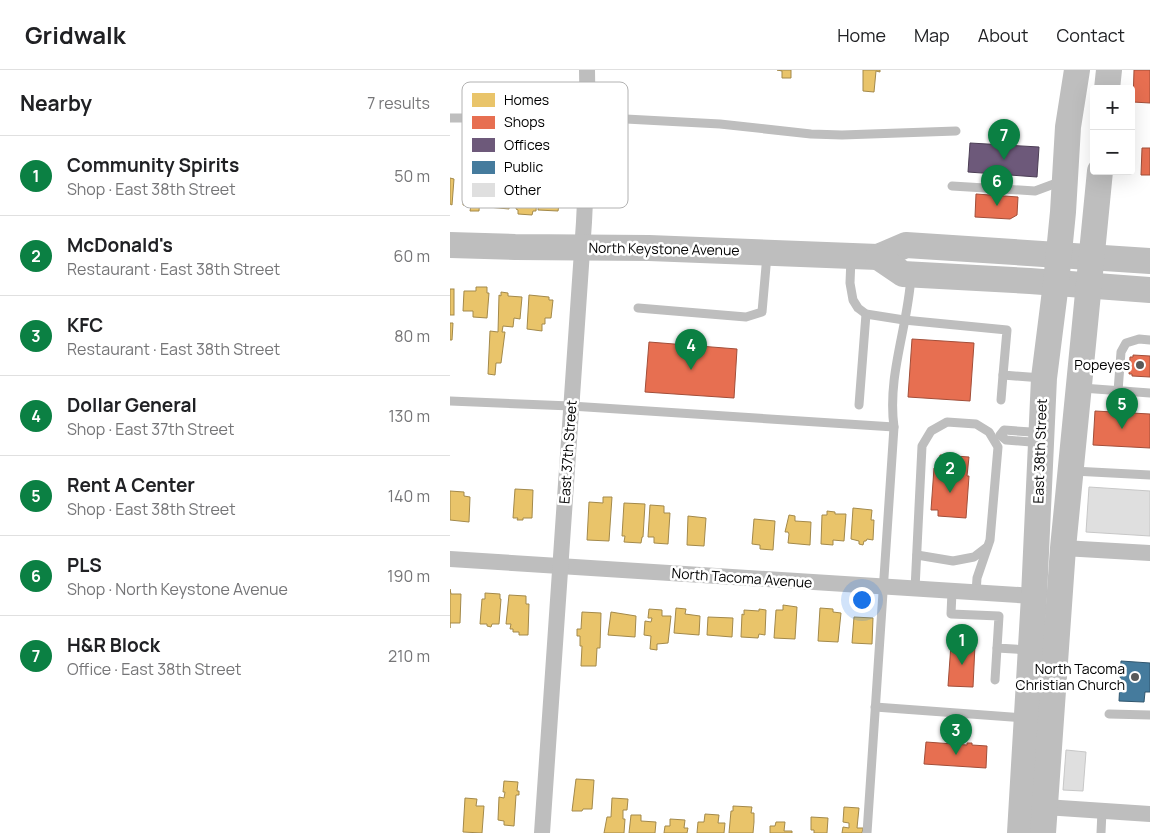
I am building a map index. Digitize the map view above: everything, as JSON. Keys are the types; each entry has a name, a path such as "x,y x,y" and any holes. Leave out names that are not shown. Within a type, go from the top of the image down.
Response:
{"main road":[{"name":"East 38th Street","path":"1020,833 1041,467 1037,437 1056,282 1068,127 1077,70"},
{"path":"1107,85 1109,70"},
{"name":"East 38th Street","path":"1043,833 1063,548 1100,175"},
{"name":"North Keystone Avenue","path":"450,245 767,252 878,257 906,245 947,244 1058,255 1150,260"},
{"path":"878,257 903,274 1056,282 1150,290"}],"street":[{"name":"East 37th Street","path":"542,833 585,208"},
{"path":"1063,548 1150,553"},
{"name":"North Tacoma Avenue","path":"450,559 1034,596"},
{"path":"1045,807 1150,814"}],"lane":[{"path":"628,119 720,124 811,134 842,135 956,131"},
{"path":"952,186 1035,191 1064,180"},
{"path":"638,308 746,317 762,312 767,252"},
{"path":"851,256 850,283 853,300 858,308 866,314 904,320 1006,330 1001,400"},
{"path":"867,833 894,427 893,385 912,274"},
{"path":"860,405 866,314"},
{"path":"1118,391 1121,352 1126,343 1139,339 1150,340"},
{"path":"1003,375 1044,378"},
{"path":"1079,388 1150,393"},
{"path":"450,401 571,406 894,427"},
{"path":"915,589 922,446 931,431 947,422 976,424 996,435"},
{"path":"996,435 1004,430 1027,431 1037,437"},
{"path":"976,593 977,578 990,540 998,447 996,435"},
{"path":"1070,471 1150,475"},
{"path":"917,555 953,561 974,557 987,547"},
{"path":"952,592 951,614 999,616 995,680"},
{"path":"997,648 1031,650"},
{"path":"875,707 1027,719"},
{"path":"1109,714 1150,716"},
{"path":"1101,833 1102,811"}],"building: Homes":[{"path":"777,70 791,70 791,78 782,78 782,71"},
{"path":"863,70 880,70 880,72 876,71 874,92 863,91"},
{"path":"450,178 454,179 452,205 450,204"},
{"path":"471,208 479,208 479,211 470,211"},
{"path":"536,208 532,215 518,214 516,209"},
{"path":"538,208 558,208 558,211 538,210"},
{"path":"476,287 487,287 487,293 489,293 487,318 473,317 473,311 463,311 464,291 476,291"},
{"path":"450,289 454,289 454,315 450,315"},
{"path":"501,292 508,293 508,296 522,297 520,319 514,318 513,327 503,326 502,332 505,332 501,363 496,363 495,375 488,374 490,331 498,332 499,295 501,296"},
{"path":"529,295 549,297 549,300 553,300 551,318 545,318 545,324 542,324 542,331 527,329"},
{"path":"450,323 453,323 452,340 450,340"},
{"path":"515,489 533,490 532,518 517,520 518,518 513,518"},
{"path":"450,491 464,492 464,496 470,497 469,522 450,520"},
{"path":"603,497 612,497 609,541 587,540 589,502 603,503"},
{"path":"624,503 645,504 641,543 624,542 625,536 622,536"},
{"path":"650,505 664,506 664,513 670,513 668,544 654,543 654,537 648,537"},
{"path":"853,508 872,510 871,520 874,520 873,540 867,539 863,545 859,544 859,541 851,539"},
{"path":"827,511 835,512 835,514 846,514 844,541 833,540 833,545 821,544 822,515 827,515"},
{"path":"789,515 795,516 795,521 811,522 810,545 788,543 789,534 785,532"},
{"path":"688,516 706,518 704,546 687,545"},
{"path":"754,519 775,521 773,550 760,549 760,545 752,544"},
{"path":"450,589 451,594 461,594 460,623 450,623"},
{"path":"485,593 500,594 501,599 499,624 492,624 491,627 487,626 487,624 480,624 482,599 485,599"},
{"path":"509,595 526,596 526,604 529,604 528,635 519,635 519,632 513,632 513,629 510,629 511,624 506,624"},
{"path":"783,605 797,607 795,639 774,638 776,610 783,610"},
{"path":"676,608 686,609 685,614 700,616 699,635 674,633"},
{"path":"820,608 833,609 833,612 841,613 838,642 818,641"},
{"path":"649,609 662,610 662,616 671,616 668,643 657,644 657,650 650,649 651,636 644,635 645,621 651,622 652,618 648,618"},
{"path":"759,609 766,610 765,635 759,634 758,638 741,637 742,614 744,615 744,610 759,611"},
{"path":"582,612 601,613 600,648 597,648 596,666 581,666 582,646 580,646 580,636 577,636 577,629 581,629"},
{"path":"611,612 636,616 635,637 608,635"},
{"path":"708,617 733,618 732,637 707,635"},
{"path":"854,617 873,618 872,644 852,643"},
{"path":"576,779 594,780 592,809 572,811"},
{"path":"504,781 518,782 517,791 519,791 519,795 516,795 514,826 504,825 504,821 498,820 499,797 504,798 505,792 503,792"},
{"path":"465,798 477,799 476,806 484,806 482,833 463,832"},
{"path":"612,798 628,799 627,810 623,810 623,819 625,819 624,833 604,833 607,817 611,817"},
{"path":"733,806 752,807 751,813 754,813 753,833 729,833"},
{"path":"844,807 859,808 857,828 863,828 862,833 842,833 843,827 849,828 849,823 843,822"},
{"path":"705,814 719,815 718,823 725,823 724,833 697,833 698,822 704,822"},
{"path":"631,815 641,815 641,821 656,822 655,833 629,833"},
{"path":"811,817 828,818 827,833 814,833 814,830 811,830"},
{"path":"670,819 685,820 684,828 688,828 687,833 664,833 665,826 670,826"},
{"path":"776,822 785,822 784,831 792,831 792,833 770,833 770,826 775,826"}],"building: Shops":[{"path":"1134,70 1150,70 1150,103 1135,102"},
{"path":"1142,148 1150,148 1150,175 1141,175"},
{"path":"976,194 1018,197 1017,215 1010,219 975,217"},
{"path":"912,339 974,343 970,401 908,397"},
{"path":"649,342 737,349 734,398 645,392"},
{"name":"Popeyes","path":"1133,355 1150,356 1150,377 1132,376 1132,374 1129,374 1130,357 1133,357"},
{"path":"1095,411 1150,414 1150,448 1093,445"},
{"path":"940,455 969,457 966,518 938,516 938,510 931,510 934,468 939,468"},
{"path":"951,644 975,645 973,687 948,686"},
{"path":"926,742 967,745 967,743 972,743 972,745 987,746 986,768 924,764"}],"building: Offices":[{"path":"970,143 1039,147 1037,177 968,172"}],"building: Public":[{"name":"North Tacoma Christian Church","path":"1121,661 1150,663 1150,692 1145,692 1144,702 1119,701"}],"building: Other":[{"path":"1089,487 1150,491 1150,536 1086,532"},
{"path":"1066,750 1086,752 1083,791 1063,790"}],"place":[{"name":"H&R Block","path":"1004,160"},
{"name":"PLS","path":"997,206"},
{"name":"Popeyes","path":"1140,365"},
{"name":"Dollar General","path":"691,370"},
{"name":"Rent A Center","path":"1122,429"},
{"name":"McDonald's","path":"950,493"},
{"name":"Community Spirits","path":"962,665"},
{"name":"North Tacoma Christian Church","path":"1135,677"},
{"name":"KFC","path":"956,755"}]}
